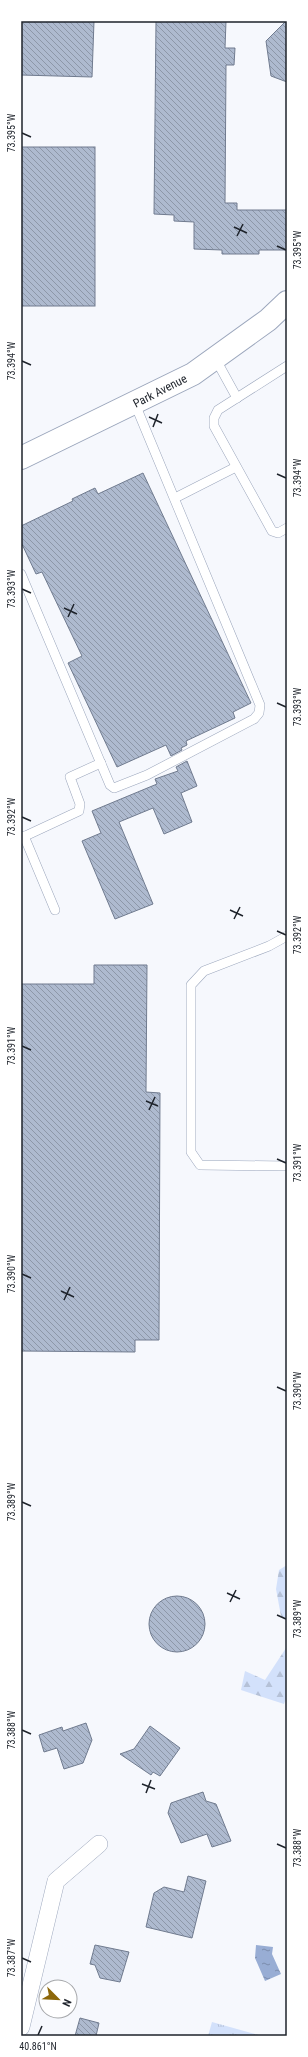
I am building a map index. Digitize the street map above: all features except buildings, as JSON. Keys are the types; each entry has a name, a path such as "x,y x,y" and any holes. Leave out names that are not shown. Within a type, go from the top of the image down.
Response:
{"main road":[{"name":"Park Avenue","path":"21,458 193,374 268,320 287,302"}],"street":[{"path":"21,2027 56,1882 99,1844"}],"lane":[{"path":"215,358 237,398"},
{"path":"287,366 218,410 214,418 214,426 272,531 278,533 287,528"},
{"path":"21,574 110,786 114,788 118,787 146,775 220,738 254,719 259,713 260,705 175,498 134,404"},
{"path":"175,498 236,467"},
{"path":"55,910 22,837 78,810 80,804 70,777 101,763"},
{"path":"287,936 269,946 204,971 191,985 191,1152 200,1165 287,1166"}],"green space":[{"path":"287,1565 287,1621 281,1616 276,1589 279,1570"},
{"path":"287,1641 287,1696 284,1704 241,1690 245,1671 265,1680 286,1648"},
{"path":"212,2022 262,2036 208,2036"}],"water":[{"path":"256,1945 273,1947 272,1954 281,1974 265,1981 255,1958"}]}
